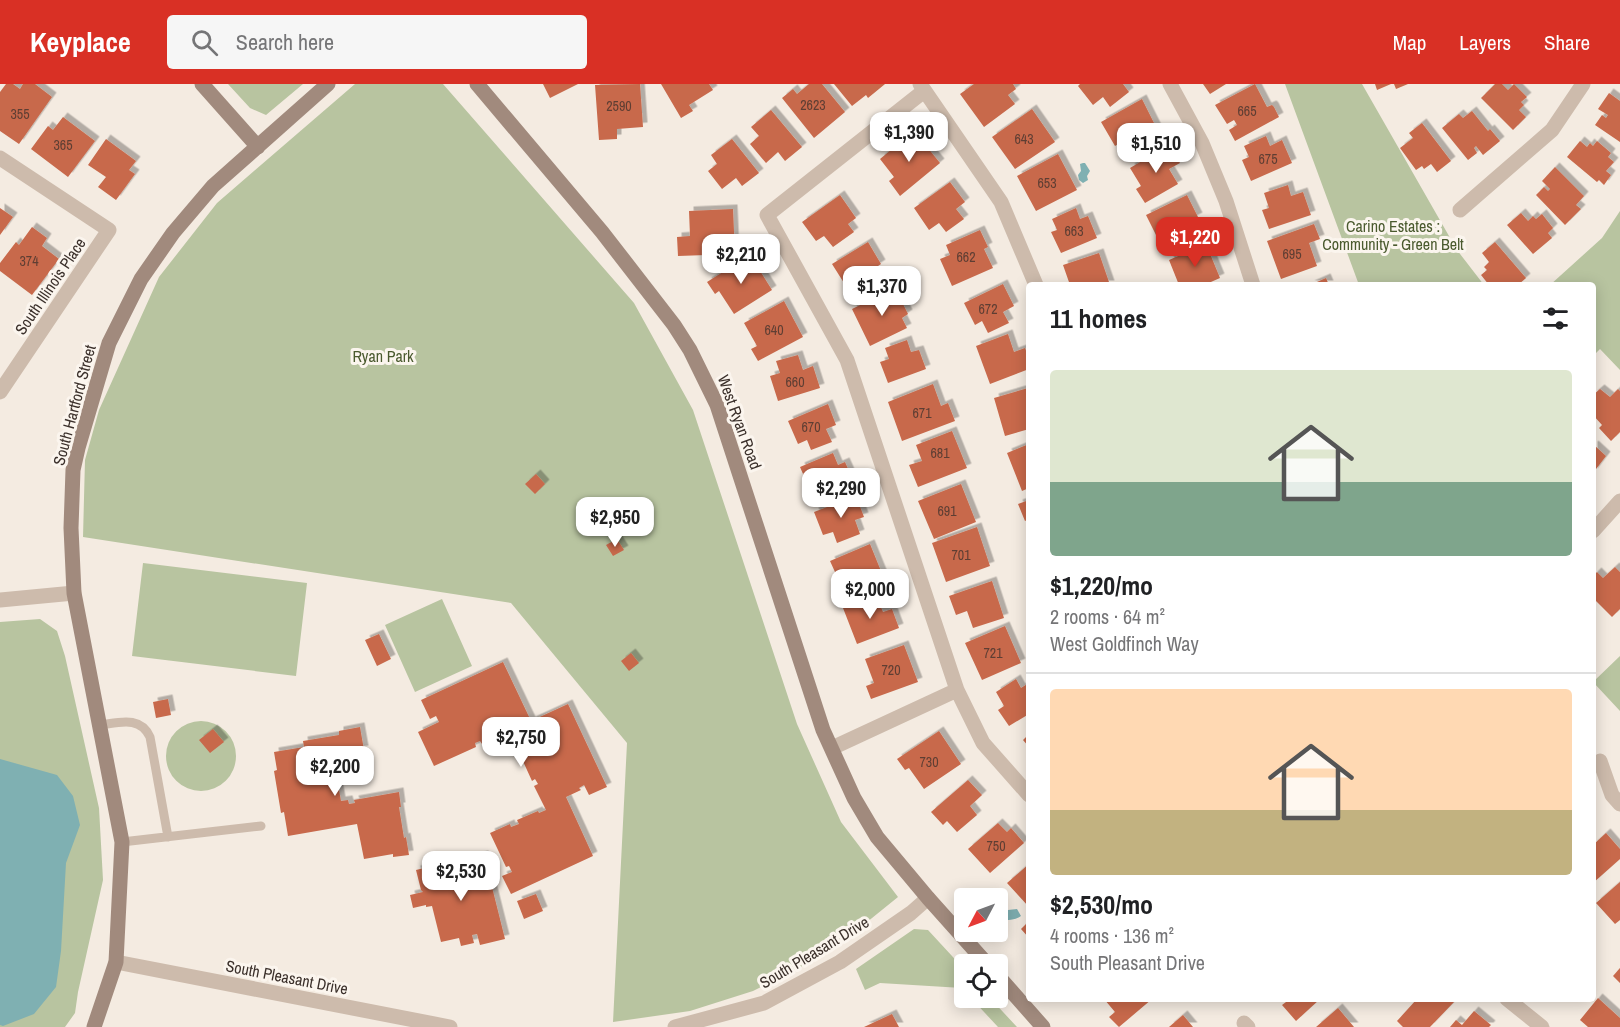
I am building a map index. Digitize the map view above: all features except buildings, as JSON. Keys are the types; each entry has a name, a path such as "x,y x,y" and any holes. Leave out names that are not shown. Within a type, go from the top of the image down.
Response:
{"street":[{"path":"202,84 258,147"},
{"name":"South Hartford Street","path":"94,1027 116,962 122,842 74,593 70,528 73,470 78,448 109,343 141,279 173,233 213,186 328,84"},
{"name":"West Ryan Road","path":"477,84 602,232 674,325 695,360 717,405 823,730 854,798 877,837 978,954"},
{"path":"1170,84 1202,143 1226,201 1252,282"},
{"path":"1460,210 1552,130 1583,84"},
{"path":"1026,792 983,743 957,690 847,360 767,215 922,87 1001,202 1035,282"},
{"name":"South Illinois Place","path":"0,158 109,231 0,392"},
{"path":"1596,528 1620,501"},
{"path":"0,600 74,593"},
{"path":"832,748 957,690"},
{"path":"1600,761 1612,795 1620,804"},
{"name":"South Pleasant Drive","path":"675,1027 764,1004 840,962 911,913 928,898"},
{"name":"South Pleasant Drive","path":"116,962 450,1027"},
{"path":"1008,987 1043,1027"},
{"path":"1511,1002 1542,1027"}],"lane":[{"path":"99,725 133,722 142,725 147,730 168,837"},
{"path":"122,842 261,826"}],"green space":[{"path":"228,84 303,84 266,115 250,108"},
{"name":"Ryan Park","path":"355,84 443,84 634,303 693,410 797,724 841,822 898,897 830,952 753,991 690,1011 613,1022 627,743 511,603 83,537 85,460 99,410 159,277 217,203"},
{"name":"Carino Estates : Community - Green Belt","path":"1285,84 1362,84 1457,250 1482,282 1358,282"},
{"path":"1620,211 1620,370 1600,349 1596,353 1596,282 1553,282 1602,238"},
{"path":"143,563 307,583 296,676 132,656"},
{"path":"442,599 472,666 415,692 385,625"},
{"path":"40,619 57,631 65,656 99,808 103,880 75,1013 65,1027 0,1027 0,622"},
{"path":"1620,656 1620,711 1596,685 1596,679"},
{"path":"201,721 214,724 226,731 233,743 236,756 233,769 226,781 214,788 201,791 188,788 176,781 169,769 166,756 169,743 176,731 188,724"},
{"path":"914,929 928,930 954,958 954,988 880,983 865,990 856,969"},
{"path":"980,1008 999,1008 1017,1027 998,1027"}],"water":[{"path":"1085,163 1090,171 1087,176 1088,180 1083,183 1079,180 1078,175 1081,171 1080,164"},
{"path":"0,759 57,775 73,796 80,825 66,863 61,951 56,987 34,1014 3,1026 0,1025"},
{"path":"1017,909 1021,916 1008,920 1008,910"}]}
